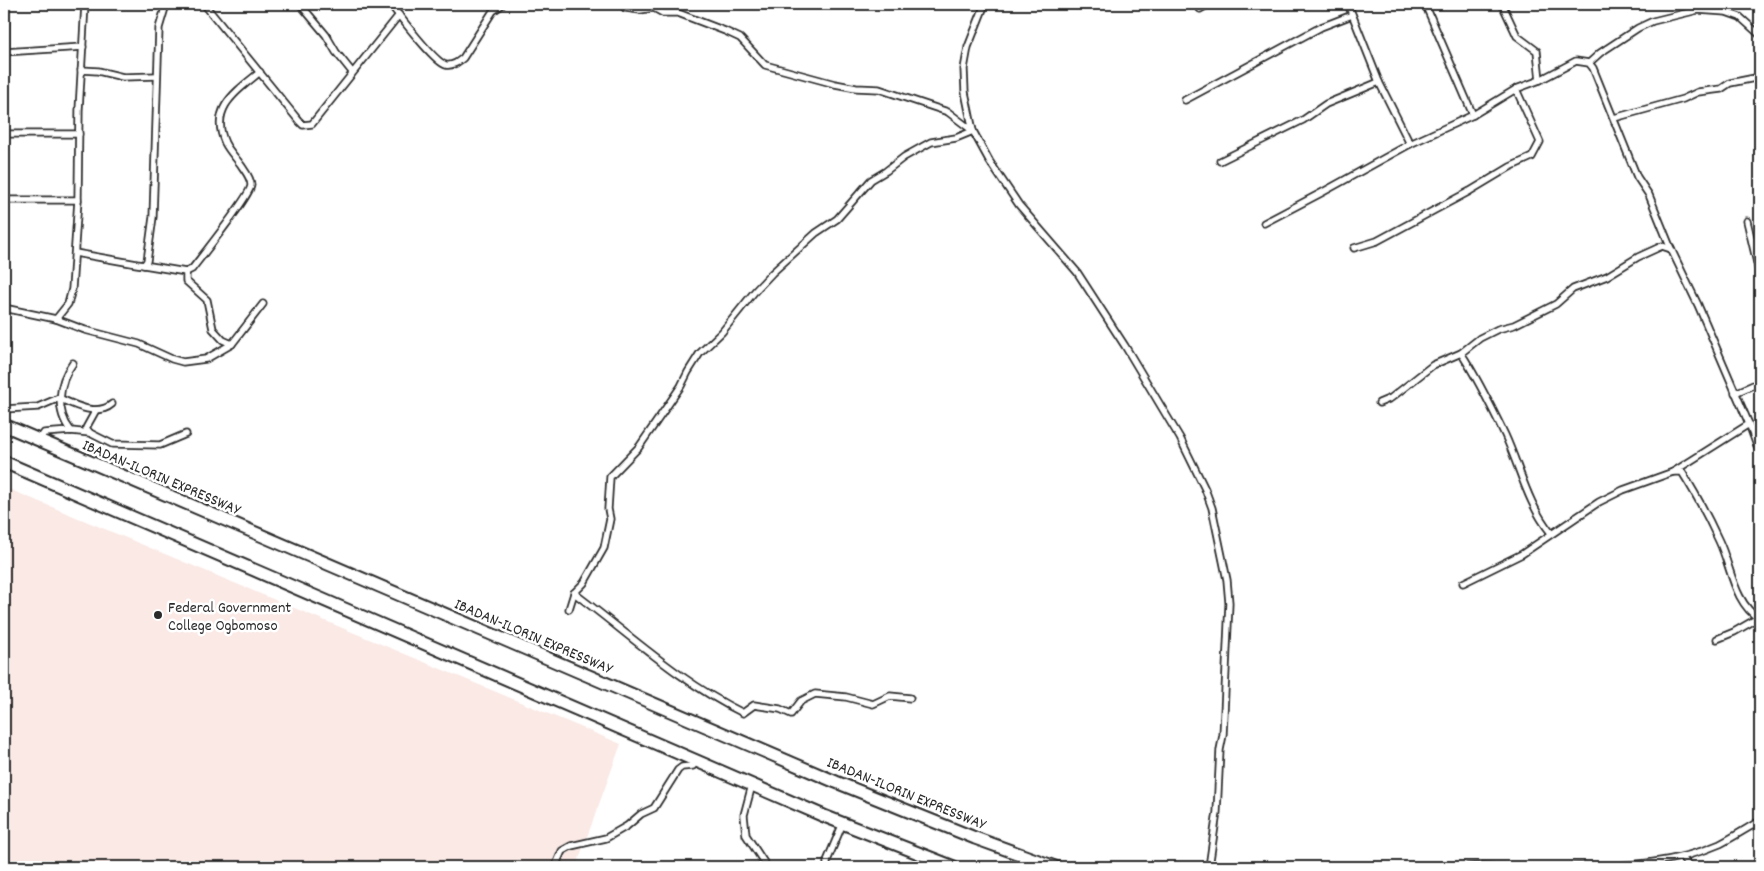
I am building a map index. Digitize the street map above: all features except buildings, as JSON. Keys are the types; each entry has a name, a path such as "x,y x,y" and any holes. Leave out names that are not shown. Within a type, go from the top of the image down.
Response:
{"highway":[{"name":"IBADAN-ILORIN EXPRESSWAY","path":"4,423 39,440 836,782 975,838 1055,867"},
{"path":"4,462 842,823 949,866"}],"street":[{"path":"6,4 4,52 83,47"},
{"path":"56,320 68,304 72,289 78,200 85,4"},
{"path":"144,265 149,256 153,217 159,28 168,4"},
{"path":"204,4 299,121 307,126 312,124 399,15"},
{"path":"300,4 326,35 336,52 352,72"},
{"path":"390,4 432,55 443,65 448,66 459,62 463,58 493,11 503,4"},
{"path":"985,4 968,47 964,69 965,92 973,131 990,162 1019,205 1077,272 1125,346 1180,438 1212,508 1227,580 1228,603 1223,735 1209,867"},
{"path":"1200,9 1210,4"},
{"path":"1348,4 1379,82 1410,144"},
{"path":"1425,4 1473,115"},
{"path":"1502,4 1517,36 1537,51 1540,80"},
{"path":"625,8 640,10 654,8 663,13 678,13 740,38 765,66 856,88 879,89 948,112 973,131"},
{"path":"1589,63 1600,53 1638,28 1653,21 1698,10 1726,12 1740,17 1760,35"},
{"path":"1185,100 1321,27 1352,15"},
{"path":"1264,223 1410,144 1473,115 1516,89 1540,80 1576,61 1589,63 1593,68 1638,177 1649,195 1671,249 1698,305 1760,454"},
{"path":"82,70 98,71 123,77 157,76"},
{"path":"75,253 186,272 192,269 251,189 250,179 226,144 221,129 222,113 226,102 260,72"},
{"path":"1614,118 1683,99 1698,92 1720,89 1730,83 1760,77"},
{"path":"1220,161 1303,120 1326,104 1379,82"},
{"path":"1354,248 1377,241 1470,191 1510,167 1532,157 1540,142 1516,89"},
{"path":"569,609 574,593 584,583 604,548 610,519 608,509 610,477 639,447 681,386 700,352 722,332 772,273 816,233 837,219 871,180 931,142 956,138 973,131"},
{"path":"4,134 79,134"},
{"path":"4,207 4,200 78,200"},
{"path":"1747,221 1760,276"},
{"path":"1379,403 1391,398 1432,365 1461,353 1480,338 1556,304 1573,289 1606,276 1638,257 1662,246 1671,249"},
{"path":"186,272 186,281 206,300 213,329 223,340 232,344"},
{"path":"4,308 56,320 85,330 139,344 183,362 206,359 232,344 263,304"},
{"path":"1461,353 1471,368 1505,436 1524,485 1544,524 1551,533"},
{"path":"71,431 65,424 59,398 64,380 73,363"},
{"path":"1734,393 1760,382"},
{"path":"4,409 38,407 59,398 78,406 96,410 112,404"},
{"path":"90,433 86,428 96,410"},
{"path":"1463,583 1522,554 1599,502 1623,490 1673,472 1749,424"},
{"path":"39,440 44,433 71,431 90,433 112,444 160,445 186,434"},
{"path":"1673,472 1682,472 1699,500 1720,543 1740,596 1748,610 1759,618 1717,639"},
{"path":"574,593 664,663 718,701 743,713 754,705 780,709 791,714 801,701 816,694 846,697 873,704 890,696 910,698"},
{"path":"555,867 562,851 571,846 606,838 627,826 641,814 646,814 654,808 678,770 682,767 693,766 696,760"},
{"path":"752,784 744,815 746,835 768,867"},
{"path":"1573,867 1657,862 1682,857 1720,844 1760,821"},
{"path":"827,867 827,861 842,823"},
{"path":"1682,857 1689,867"},
{"path":"1467,867 1510,867"}],"shaded area":[{"name":"Federal Government College Ogbomoso","path":"4,487 621,744 576,867 4,867"}],"place":[{"name":"Federal Government College Ogbomoso","path":"158,615"}]}
